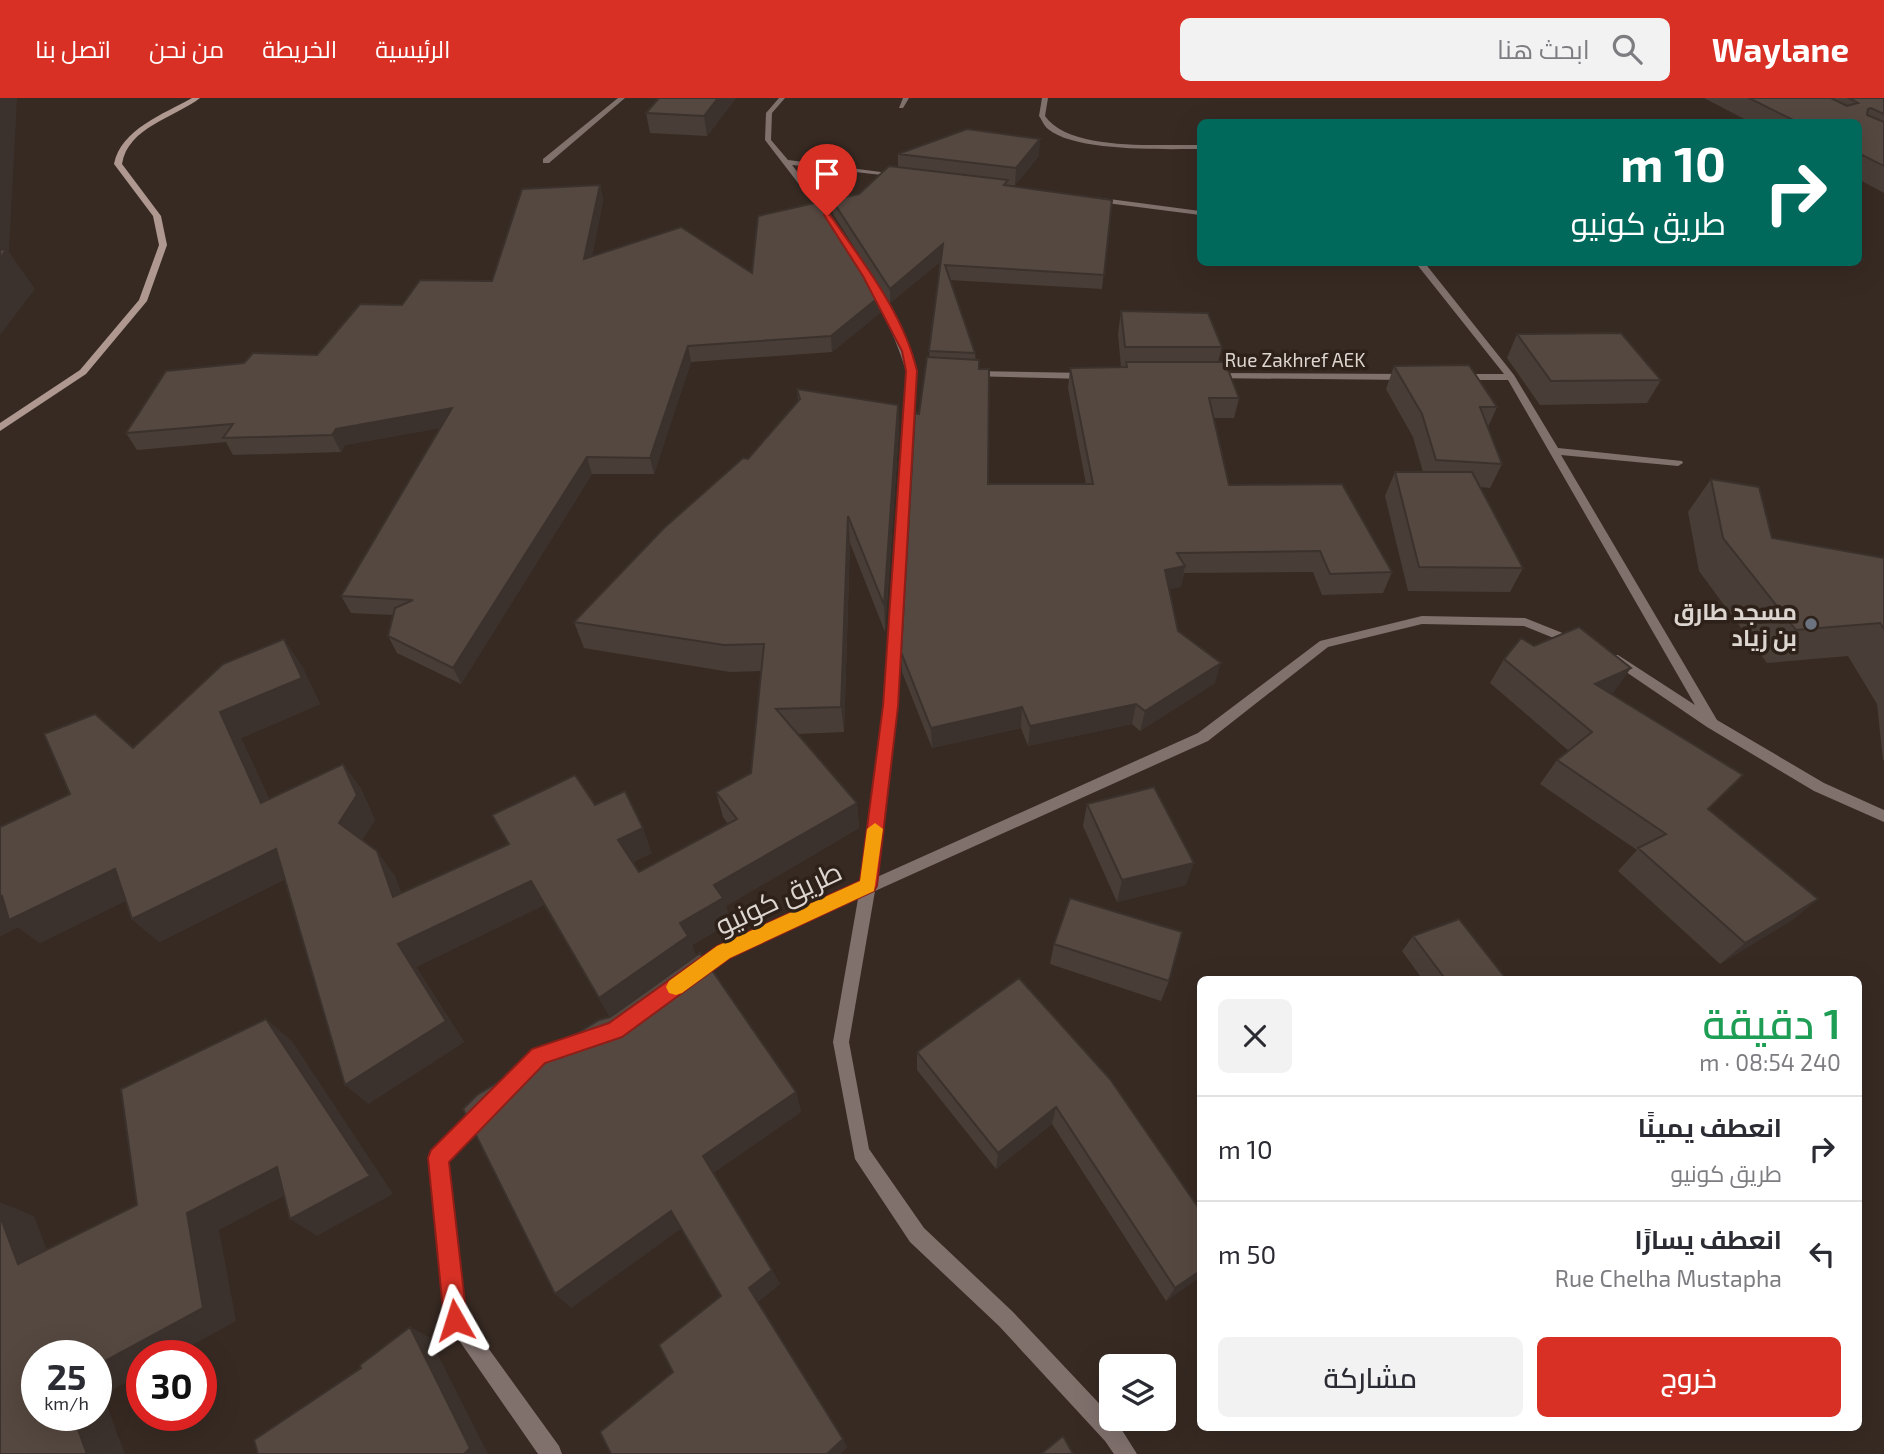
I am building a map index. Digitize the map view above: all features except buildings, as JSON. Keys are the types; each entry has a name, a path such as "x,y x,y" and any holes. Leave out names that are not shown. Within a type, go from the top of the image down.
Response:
{"street":[{"path":"0,428 83,372 142,301 163,245 157,216 118,164 117,154 123,144 137,134 197,98"},
{"path":"546,161 622,98"},
{"path":"782,98 769,113 768,140 787,162 867,276 907,351 911,371 890,706 868,886 841,1042 861,1153 917,1234 1006,1319 1113,1433 1126,1454"},
{"path":"901,107 906,98"},
{"path":"1045,98 1042,116 1051,128 1075,138 1130,145 1197,147"},
{"path":"787,162 910,176"},
{"path":"1090,198 1197,214"},
{"path":"1422,266 1511,377 1712,723"},
{"path":"911,371 924,372"},
{"path":"962,373 1095,376"},
{"name":"Rue Zakhref AEK","path":"1206,376 1414,377"},
{"path":"1442,377 1511,377"},
{"path":"1555,451 1678,463"},
{"name":"طريق كونيو","path":"680,983 724,952 1203,737 1324,644 1422,620 1525,622 1600,652 1819,787 1884,816"},
{"path":"511,1083 538,1055 577,1043"},
{"path":"493,1102 438,1158 455,1320 551,1454"}],"slow traffic":[{"path":"676,987 724,952 868,886 875,829"}],"place":[{"name":"مسجد طارق بن زياد","path":"1811,624"}],"route":[{"path":"455,1320 438,1158 538,1055 615,1030 724,952 868,886 890,706 911,371 907,351 867,276 827,216"}]}
